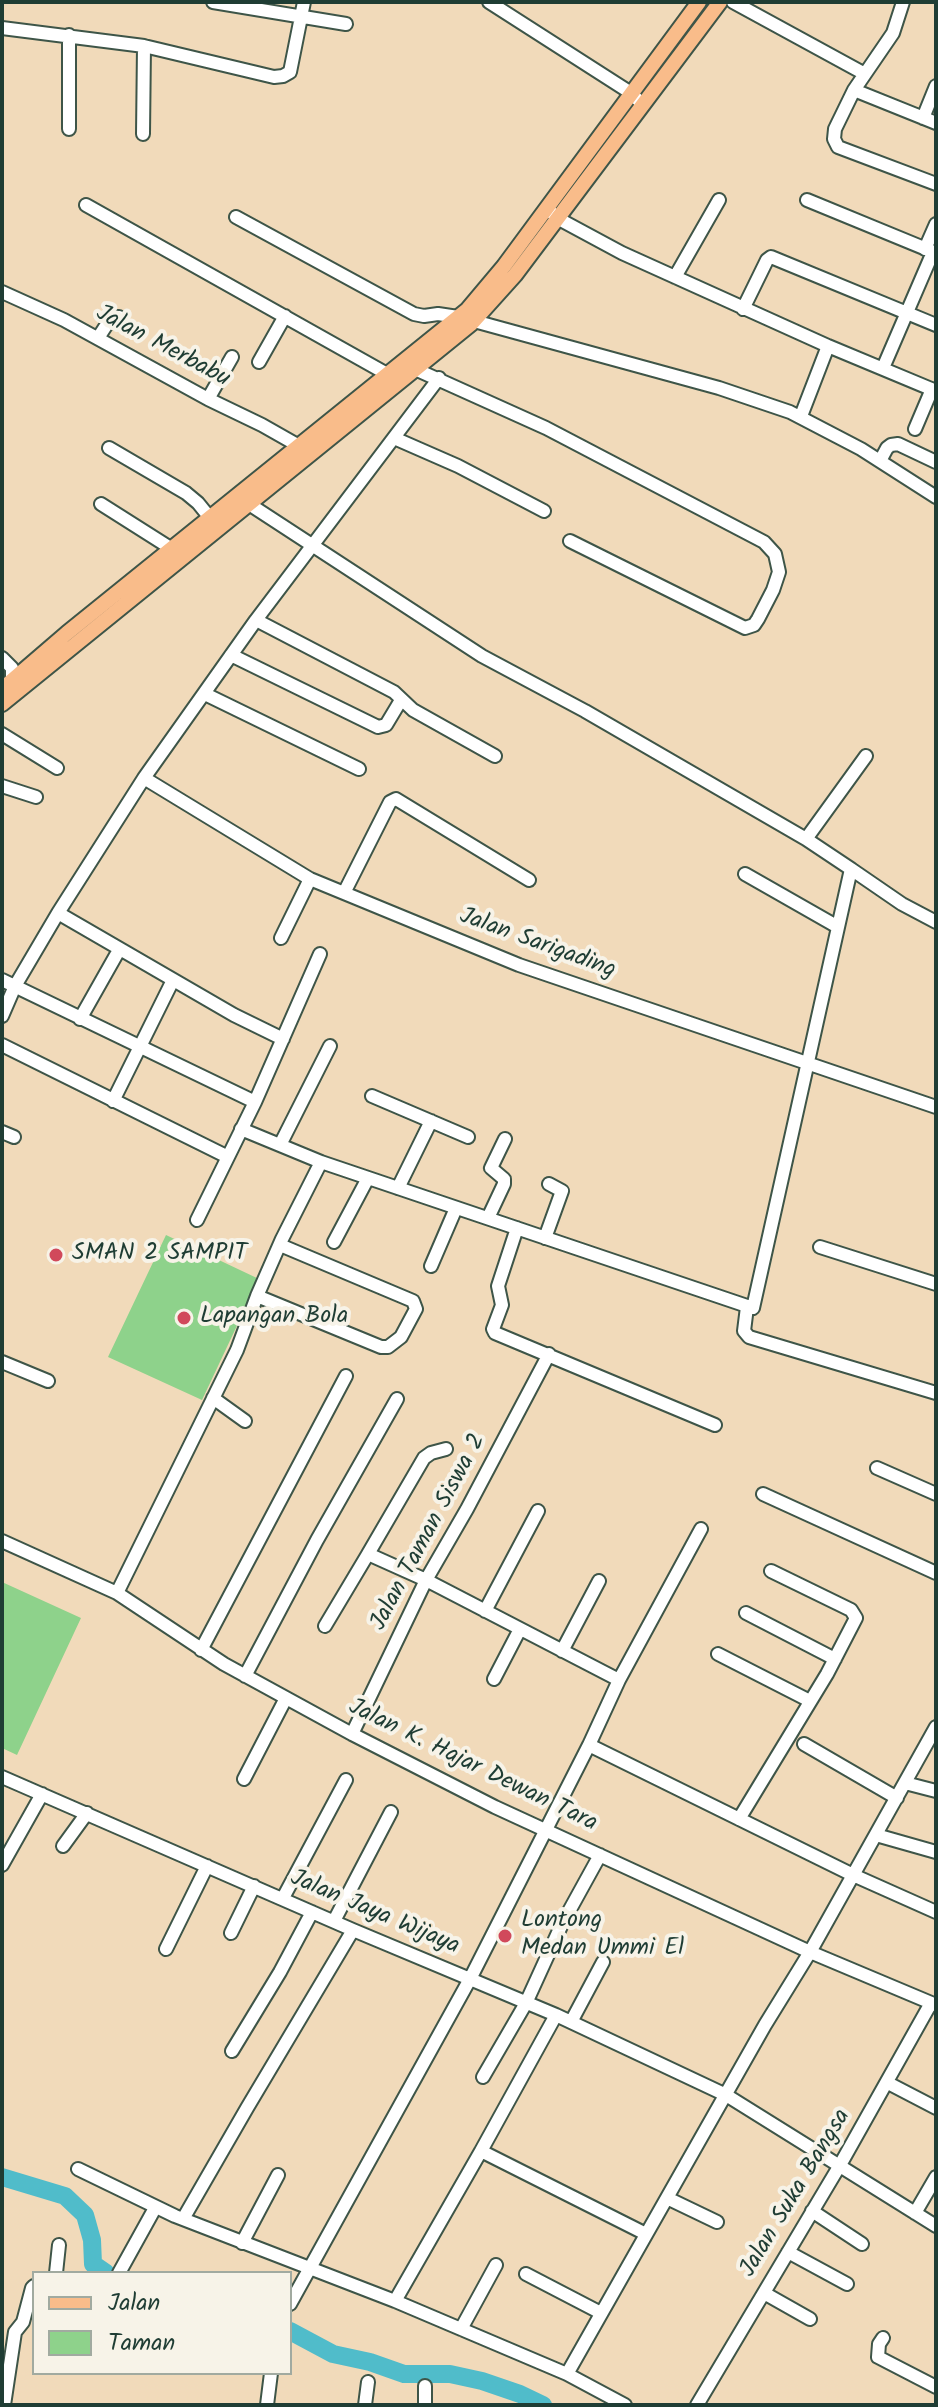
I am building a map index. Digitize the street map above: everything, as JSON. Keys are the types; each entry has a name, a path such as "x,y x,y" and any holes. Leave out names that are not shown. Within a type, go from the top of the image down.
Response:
{"main road":[{"path":"2,704 215,523 299,446 415,369 474,321 515,275 631,93 699,2"},
{"path":"7,685 172,549 249,504 348,415 387,374 467,310 643,105 720,2"}],"street":[{"path":"213,2 346,24"},
{"path":"2,28 144,46 274,77 290,72 304,2"},
{"path":"489,2 631,93 643,105"},
{"path":"733,2 865,74"},
{"path":"903,2 889,41 854,90 835,129 835,143 838,147 936,184"},
{"path":"69,35 69,129"},
{"path":"143,134 144,46"},
{"path":"923,118 936,86"},
{"path":"854,90 936,123"},
{"path":"675,277 719,200"},
{"path":"807,200 931,252"},
{"path":"86,205 387,374"},
{"path":"552,213 622,253 743,309 934,390 915,429"},
{"path":"236,217 414,314 458,317"},
{"path":"883,368 909,312 931,252 936,224"},
{"path":"743,309 771,257 936,325"},
{"name":"Jalan Merbabu","path":"2,292 41,308 299,446"},
{"path":"259,362 285,316"},
{"path":"98,338 111,318 119,317"},
{"path":"474,321 719,388 801,416 936,497"},
{"path":"801,416 828,346"},
{"path":"208,399 232,357"},
{"path":"415,369 546,428 764,542 775,554 779,572 754,625 745,628 570,541"},
{"path":"2,1016 15,986 58,913 144,778 256,620 439,378"},
{"path":"394,438 458,466 544,511"},
{"path":"880,461 887,448 898,444 936,462"},
{"path":"109,448 186,493 215,523"},
{"path":"101,504 172,549"},
{"path":"249,504 482,656 585,711 806,839 902,904 936,922"},
{"path":"256,620 394,692 413,710 495,756"},
{"path":"231,655 378,727 386,725 401,700"},
{"path":"2,658 12,668 7,685"},
{"path":"205,694 359,769"},
{"path":"2,734 57,768"},
{"path":"806,839 866,756"},
{"name":"Jalan Sarigading","path":"144,778 310,879 519,965 936,1107"},
{"path":"2,786 36,797"},
{"path":"344,893 393,799 399,799 529,880"},
{"path":"241,1129 321,1162 753,1308 851,869"},
{"path":"745,874 838,927"},
{"path":"281,938 310,879"},
{"path":"58,913 234,1015 283,1039"},
{"path":"80,1019 119,950"},
{"path":"197,1220 255,1102 320,954"},
{"path":"2,980 255,1102"},
{"path":"113,1101 173,980"},
{"path":"2,1045 228,1157"},
{"path":"280,1145 330,1046"},
{"path":"372,1096 468,1137"},
{"path":"398,1188 431,1121"},
{"path":"488,1218 504,1184 504,1179 491,1168 505,1139"},
{"path":"117,1593 237,1350 257,1296 321,1162"},
{"path":"334,1242 368,1178"},
{"path":"545,1238 562,1191 549,1184"},
{"path":"431,1266 456,1208"},
{"path":"517,1228 498,1286 502,1305 493,1329 499,1335 715,1425"},
{"path":"257,1296 381,1347 388,1347 401,1337 416,1309 413,1301 280,1245"},
{"path":"820,1247 936,1284"},
{"path":"747,1307 744,1331 749,1337 936,1393"},
{"name":"Jalan Taman Siswa 2","path":"352,1734 426,1580 549,1354"},
{"path":"2,1362 48,1381"},
{"path":"201,1650 346,1376"},
{"path":"213,1398 245,1421"},
{"path":"245,1676 397,1399"},
{"path":"325,1626 424,1458 446,1449"},
{"path":"877,1468 936,1494"},
{"path":"763,1494 936,1573"},
{"path":"485,1611 538,1511"},
{"path":"292,2300 470,1979 619,1680 701,1529"},
{"name":"Jalan K. Hajar Dewan Tara","path":"2,1541 117,1593 245,1676 495,1807 810,1952 933,2004"},
{"path":"368,1554 426,1580 619,1680"},
{"path":"739,1819 855,1623 855,1614 851,1610 771,1571"},
{"path":"562,1651 599,1581"},
{"path":"746,1613 835,1659"},
{"path":"494,1679 520,1629"},
{"path":"718,1654 810,1701"},
{"path":"244,1779 286,1698"},
{"path":"567,2374 936,1727"},
{"path":"804,1744 897,1798"},
{"path":"589,1745 853,1875 936,1912"},
{"name":"Jalan Jaya Wijaya","path":"3,1779 556,2015 726,2095 936,2226"},
{"path":"283,1898 346,1780"},
{"path":"905,1783 936,1791"},
{"path":"2,1865 42,1794"},
{"path":"334,1921 391,1812"},
{"path":"63,1846 87,1813"},
{"path":"876,1835 936,1852"},
{"path":"483,2077 526,2003 562,1924 600,1855"},
{"path":"166,1949 207,1866"},
{"path":"231,1933 254,1886"},
{"path":"232,2051 312,1912"},
{"path":"183,2219 353,1930"},
{"path":"571,2022 603,1962"},
{"name":"Jalan Suka Bangsa","path":"697,2405 933,2004"},
{"path":"395,2301 556,2015"},
{"path":"888,2083 936,2108"},
{"path":"481,2151 646,2234"},
{"path":"78,2169 155,2208 395,2301 567,2374 625,2405"},
{"path":"242,2243 278,2175"},
{"path":"915,2213 936,2177"},
{"path":"667,2198 717,2222"},
{"path":"120,2271 155,2208"},
{"path":"812,2211 862,2244"},
{"path":"56,2271 59,2245"},
{"path":"788,2252 847,2284"},
{"path":"461,2329 496,2265"},
{"path":"526,2274 601,2313"},
{"path":"4,2405 15,2332 23,2322 32,2288"},
{"path":"764,2293 810,2319"},
{"path":"883,2338 878,2357 936,2387"},
{"path":"267,2405 271,2375"},
{"path":"365,2405 368,2382"},
{"path":"425,2386 425,2405"}],"green space":[{"name":"Lapangan Bola","path":"166,1235 259,1279 202,1400 108,1357"},
{"path":"2,1582 81,1618 17,1755 2,1748"}],"waterway":[{"path":"2,2177 65,2196 85,2215 92,2240 93,2264 103,2271"},
{"path":"292,2332 333,2354 404,2374 450,2374 482,2381 543,2405"}],"place":[{"name":"SMAN 2 SAMPIT","path":"56,1255"},
{"name":"Lapangan Bola","path":"184,1318"},
{"name":"Lontong Medan Ummi El","path":"505,1936"}]}
